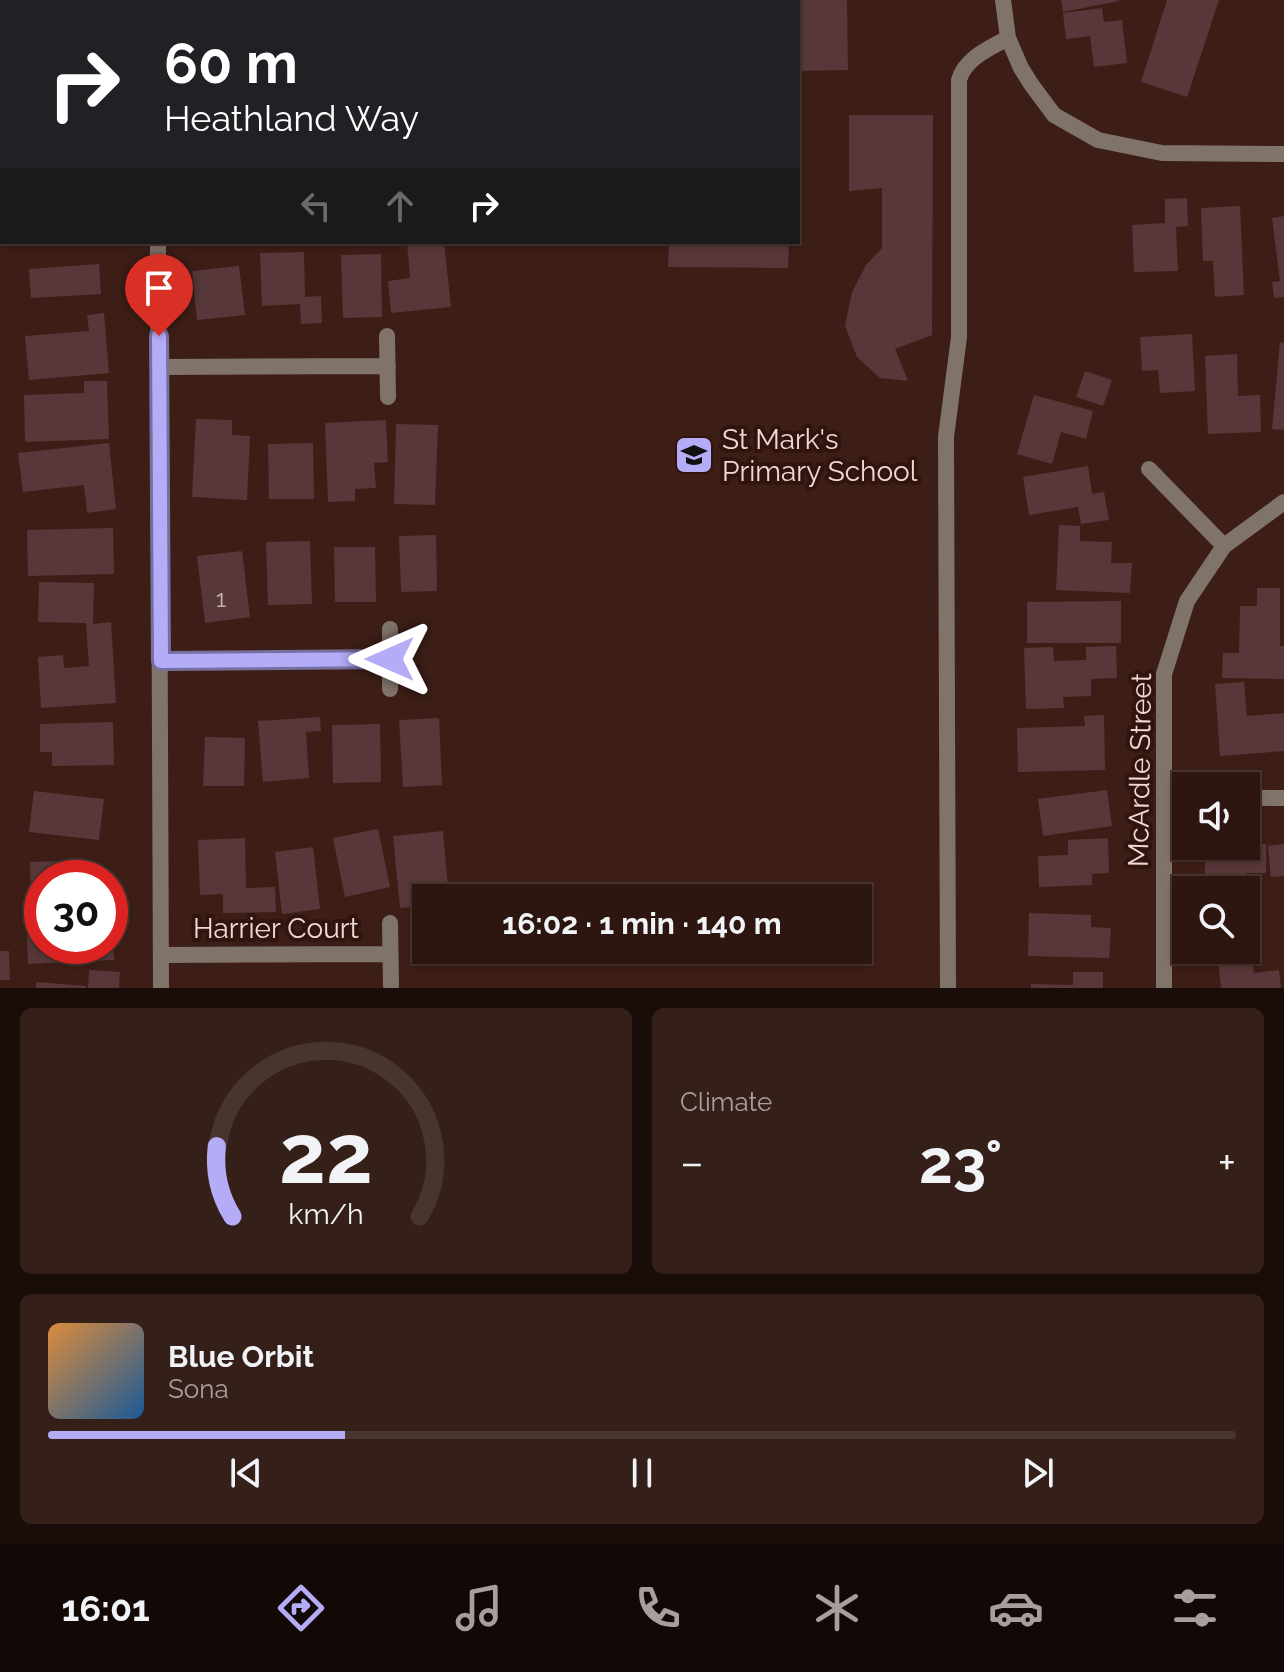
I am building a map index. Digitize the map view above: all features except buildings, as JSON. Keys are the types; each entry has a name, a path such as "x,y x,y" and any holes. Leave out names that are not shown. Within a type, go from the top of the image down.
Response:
{"street":[{"path":"1003,0 1008,38 1021,68 1054,115 1098,140 1162,153 1284,154"},
{"path":"948,988 946,437 959,337 959,80 961,72 976,57 1008,38"},
{"path":"158,244 161,988"},
{"path":"387,336 388,397"},
{"path":"159,367 388,366"},
{"path":"1149,469 1224,546"},
{"name":"McArdle Street","path":"1164,988 1164,674 1187,601 1224,546 1284,502"},
{"path":"390,629 390,689"},
{"path":"161,661 390,659"},
{"path":"1165,798 1172,798"},
{"path":"1260,798 1284,798"},
{"name":"Harrier Court","path":"390,923 391,985"},
{"name":"Harrier Court","path":"162,955 390,954"}],"place":[{"name":"St Mark's Primary School","path":"694,455"}],"route":[{"path":"159,336 161,661 390,659"}]}
